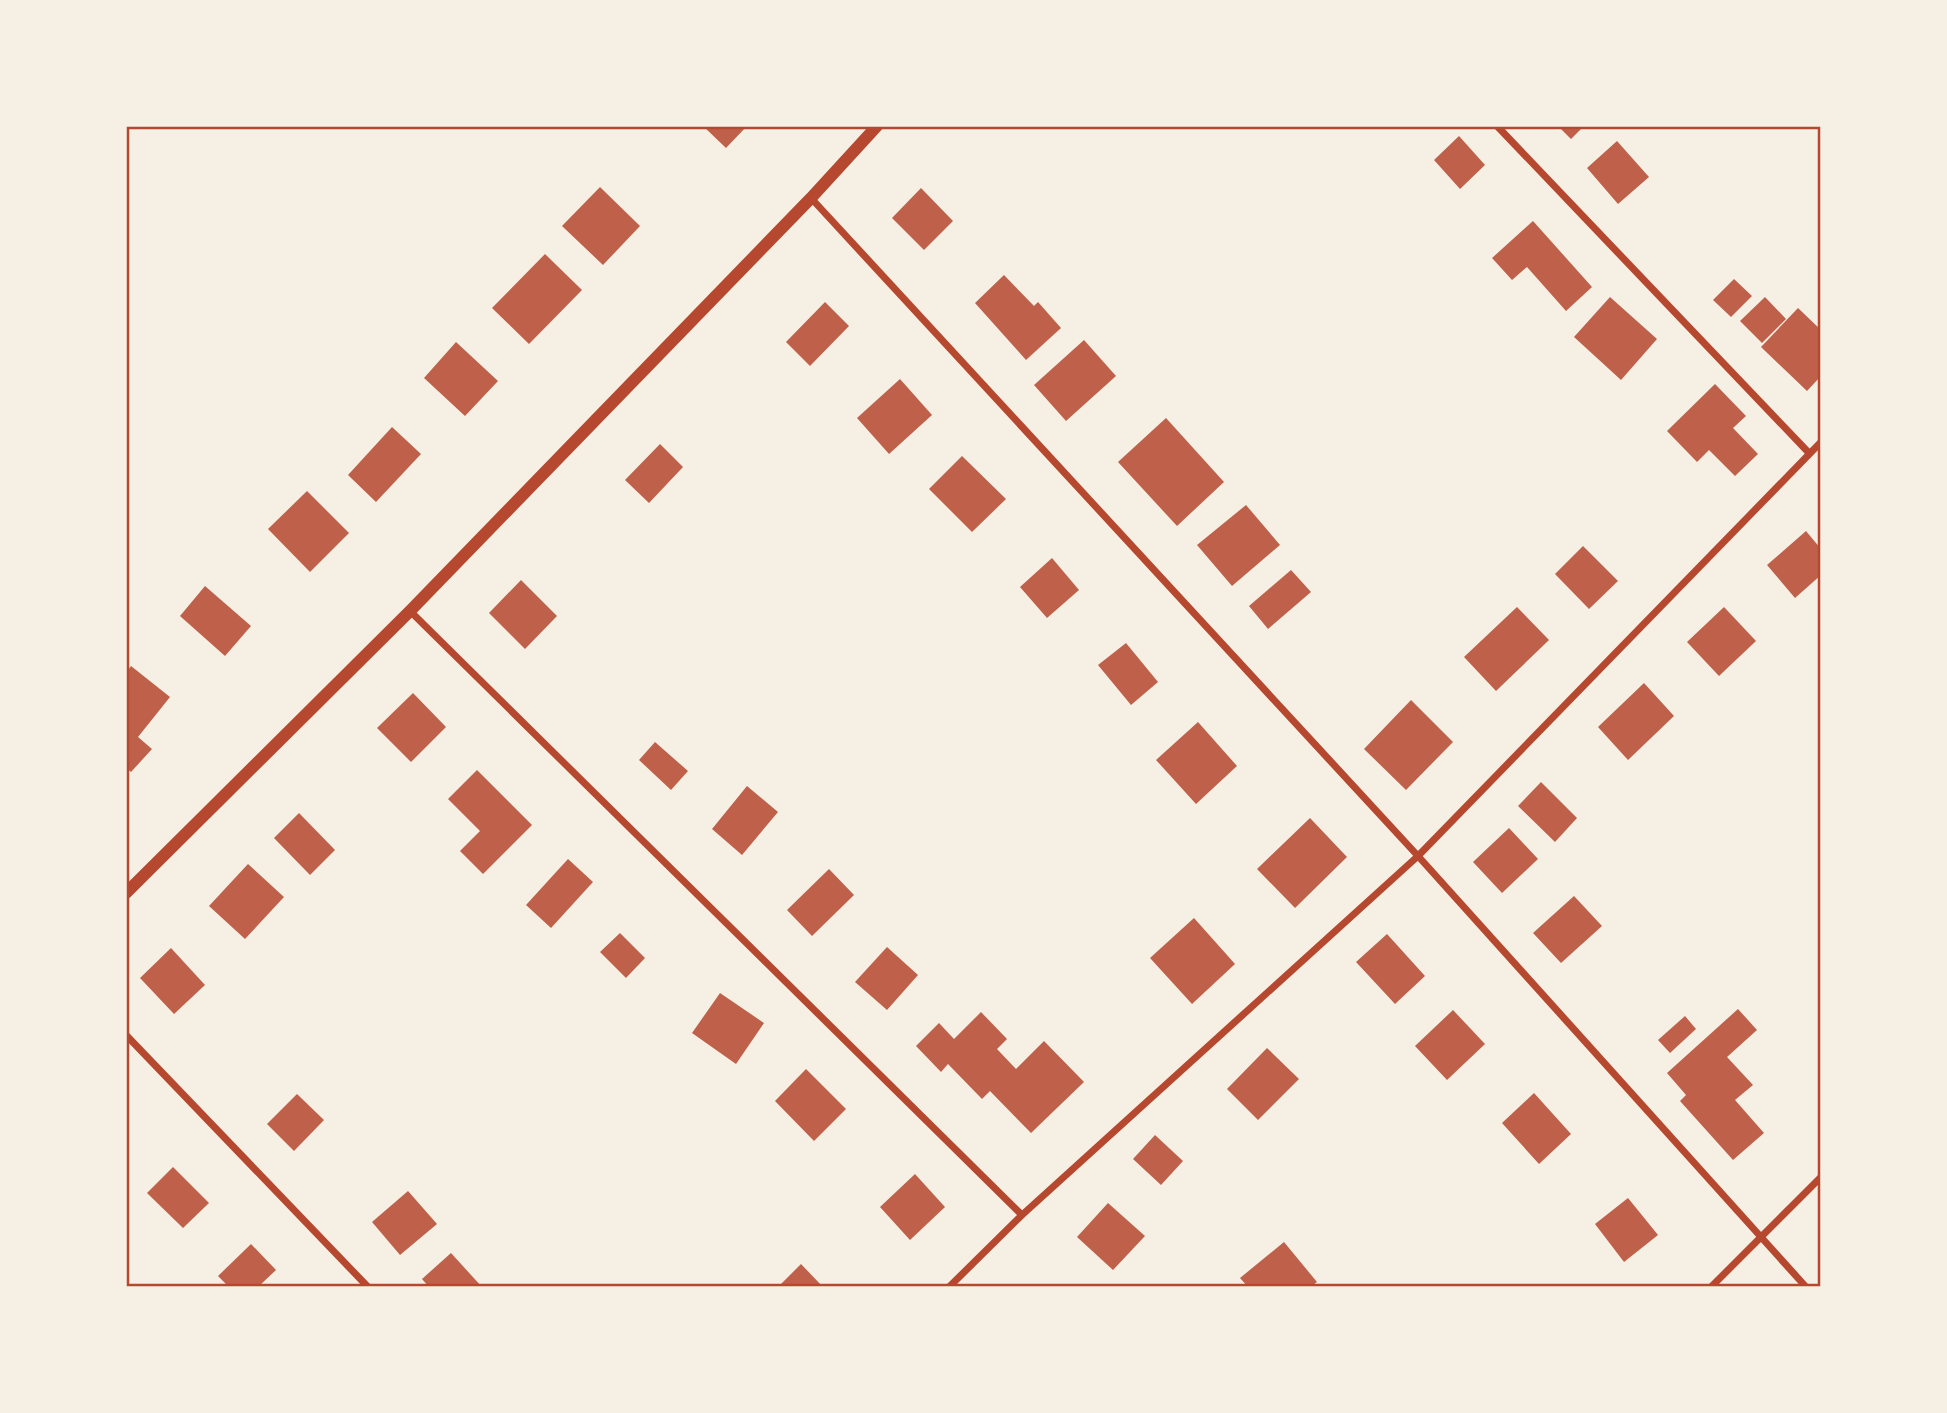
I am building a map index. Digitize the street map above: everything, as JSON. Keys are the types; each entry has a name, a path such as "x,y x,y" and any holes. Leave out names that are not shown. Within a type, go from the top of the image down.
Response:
{"street":[{"path":"126,893 410,611 811,198 877,126"},
{"path":"1497,126 1810,453"},
{"path":"811,198 1419,856 1806,1287"},
{"path":"949,1287 1023,1214 1419,856 1821,442"},
{"path":"410,611 1023,1214"},
{"path":"126,1035 368,1287"},
{"path":"1711,1287 1821,1177"}],"building":[{"path":"703,126 747,126 726,148"},
{"path":"1558,126 1584,126 1571,139"},
{"path":"1459,136 1485,165 1460,189 1434,160"},
{"path":"1617,141 1649,177 1618,204 1587,168"},
{"path":"600,187 640,226 603,265 562,226"},
{"path":"921,188 953,221 924,250 892,218"},
{"path":"1533,221 1592,287 1566,311 1527,267 1512,280 1492,258"},
{"path":"545,254 582,290 529,344 492,308"},
{"path":"1004,275 1034,306 1038,302 1061,328 1026,360 975,303"},
{"path":"1734,279 1752,296 1731,317 1713,300"},
{"path":"1610,297 1657,339 1621,380 1574,337"},
{"path":"1765,297 1786,319 1762,343 1740,321"},
{"path":"825,302 849,326 810,366 786,342"},
{"path":"1798,308 1821,330 1821,376 1807,391 1761,347"},
{"path":"1084,340 1116,376 1066,421 1034,385"},
{"path":"456,342 498,381 465,416 424,378"},
{"path":"900,379 932,415 889,454 857,418"},
{"path":"1715,384 1746,416 1733,428 1758,454 1735,476 1709,450 1697,462 1667,431"},
{"path":"1166,418 1224,482 1177,526 1118,462"},
{"path":"392,427 421,454 376,502 348,475"},
{"path":"660,444 683,467 649,503 625,480"},
{"path":"962,456 1006,499 972,532 929,489"},
{"path":"307,491 349,533 310,572 268,529"},
{"path":"1246,505 1280,545 1232,586 1197,545"},
{"path":"1806,531 1821,549 1821,575 1795,598 1767,565"},
{"path":"1583,546 1618,581 1589,609 1555,574"},
{"path":"1052,558 1079,590 1047,618 1020,587"},
{"path":"1291,570 1311,592 1268,629 1249,606"},
{"path":"521,580 557,616 525,649 489,613"},
{"path":"205,586 251,626 225,656 180,616"},
{"path":"1517,607 1549,640 1496,691 1464,657"},
{"path":"1724,607 1756,641 1719,676 1687,642"},
{"path":"1126,643 1158,682 1131,705 1098,665"},
{"path":"131,666 170,697 138,737 152,749 131,772 126,768 126,673"},
{"path":"1644,683 1674,716 1628,760 1598,727"},
{"path":"413,693 446,727 411,762 377,728"},
{"path":"1411,700 1453,742 1406,790 1364,749"},
{"path":"1198,722 1237,766 1196,804 1156,760"},
{"path":"655,742 688,771 671,790 639,760"},
{"path":"477,770 532,825 483,874 460,851 480,831 448,799"},
{"path":"1541,782 1577,818 1555,842 1518,806"},
{"path":"747,786 778,812 742,855 712,829"},
{"path":"299,813 335,850 310,875 274,838"},
{"path":"1310,818 1347,857 1295,908 1257,869"},
{"path":"1509,828 1538,859 1502,893 1473,862"},
{"path":"568,859 593,882 551,928 526,905"},
{"path":"248,864 284,897 245,939 209,906"},
{"path":"829,869 854,895 812,936 787,910"},
{"path":"1574,896 1602,926 1561,963 1533,933"},
{"path":"1194,918 1235,964 1192,1004 1150,958"},
{"path":"620,933 645,958 626,978 600,952"},
{"path":"1387,934 1425,976 1395,1004 1356,962"},
{"path":"887,947 918,975 887,1010 855,982"},
{"path":"171,948 205,985 174,1014 140,978"},
{"path":"720,993 764,1023 736,1064 692,1033"},
{"path":"1738,1009 1757,1030 1727,1057 1753,1085 1735,1100 1764,1133 1733,1160 1680,1101 1686,1095 1667,1073"},
{"path":"1453,1010 1485,1044 1447,1080 1415,1046"},
{"path":"981,1012 1007,1039 997,1049 1016,1069 1044,1041 1084,1082 1031,1133 990,1091 982,1099 948,1064 941,1072 916,1046 939,1023 954,1039"},
{"path":"1685,1016 1696,1029 1670,1053 1658,1040"},
{"path":"1267,1048 1299,1079 1258,1120 1227,1089"},
{"path":"806,1069 846,1109 814,1141 775,1101"},
{"path":"1534,1093 1571,1134 1539,1164 1502,1123"},
{"path":"297,1094 324,1120 294,1151 267,1124"},
{"path":"1155,1135 1183,1161 1161,1185 1133,1159"},
{"path":"173,1167 209,1203 183,1228 147,1193"},
{"path":"915,1174 945,1207 910,1240 880,1207"},
{"path":"408,1191 437,1224 400,1255 372,1222"},
{"path":"1628,1198 1658,1235 1624,1262 1595,1224"},
{"path":"1108,1203 1145,1236 1113,1270 1077,1237"},
{"path":"1284,1242 1317,1282 1310,1287 1248,1287 1240,1278"},
{"path":"251,1244 276,1270 258,1287 229,1287 218,1276"},
{"path":"451,1253 482,1287 429,1287 422,1279"},
{"path":"801,1264 823,1287 778,1287"}]}
